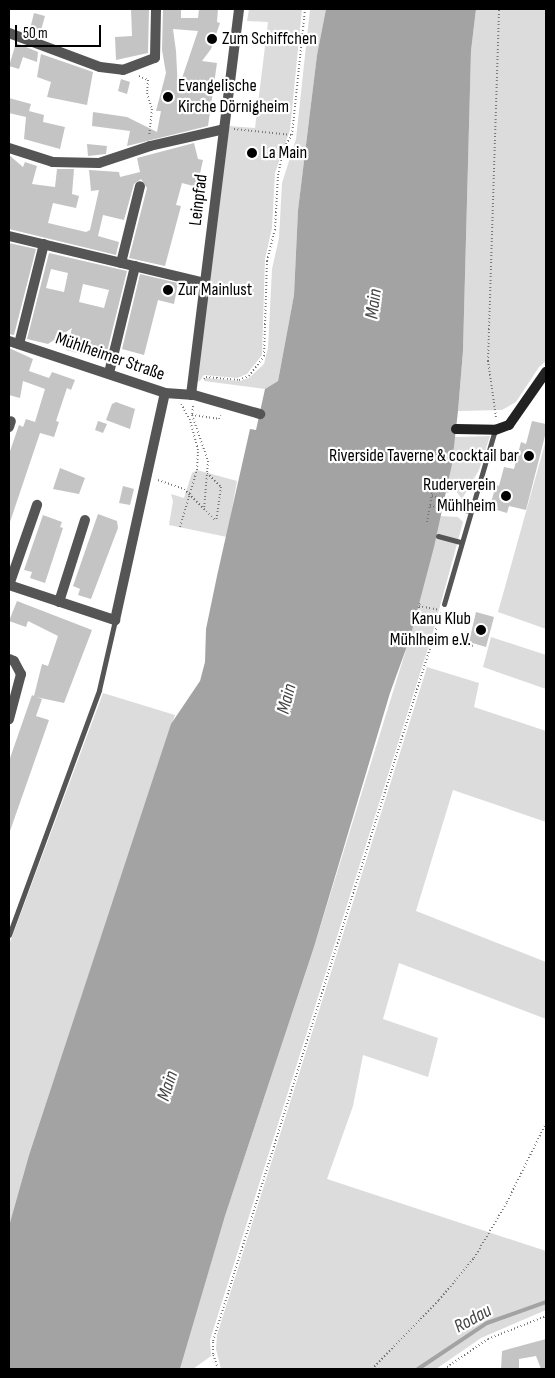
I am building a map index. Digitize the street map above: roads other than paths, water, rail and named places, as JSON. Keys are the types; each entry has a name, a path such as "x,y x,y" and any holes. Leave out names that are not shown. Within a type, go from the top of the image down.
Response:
{"street":[{"path":"9,33 107,69 138,66 155,58 156,9"},
{"name":"Leinpfad","path":"192,395 239,9"},
{"path":"9,148 54,162 99,163 150,146 224,129"},
{"path":"121,263 140,186"},
{"path":"9,236 205,284"},
{"path":"14,343 44,244"},
{"path":"109,373 135,266"},
{"name":"Mühlheimer Straße","path":"14,343 170,394 192,395 260,414"},
{"path":"456,429 495,430 509,425 546,372"},
{"path":"37,505 9,585 114,620 146,476 170,394"},
{"path":"59,602 85,520"},
{"path":"9,659 14,661 21,674 9,719"}],"lane":[{"path":"444,604 469,511 495,430"},
{"path":"454,507 469,511"},
{"path":"438,536 461,542"},
{"path":"9,935 99,690 114,620"}],"water":[{"name":"Main","path":"326,9 476,9 471,51 463,351 452,464 434,547 410,638 390,693 314,947 225,1216 180,1369 9,1369 9,1226 29,1155 171,724 200,681 205,662 206,629 250,429 256,430 265,389 278,381 294,295 298,210 317,55"}],"waterway":[{"name":"Rodau","path":"418,1369 487,1323 546,1302"}],"place":[{"name":"Zum Schiffchen","path":"212,39"},
{"name":"Evangelische Kirche Dörnigheim","path":"168,97"},
{"name":"La Main","path":"252,153"},
{"name":"Zur Mainlust","path":"168,290"},
{"name":"Riverside Taverne & cocktail bar","path":"529,456"},
{"name":"Ruderverein Mühlheim","path":"506,496"},
{"name":"Kanu Klub Mühlheim e.V.","path":"481,630"}]}
